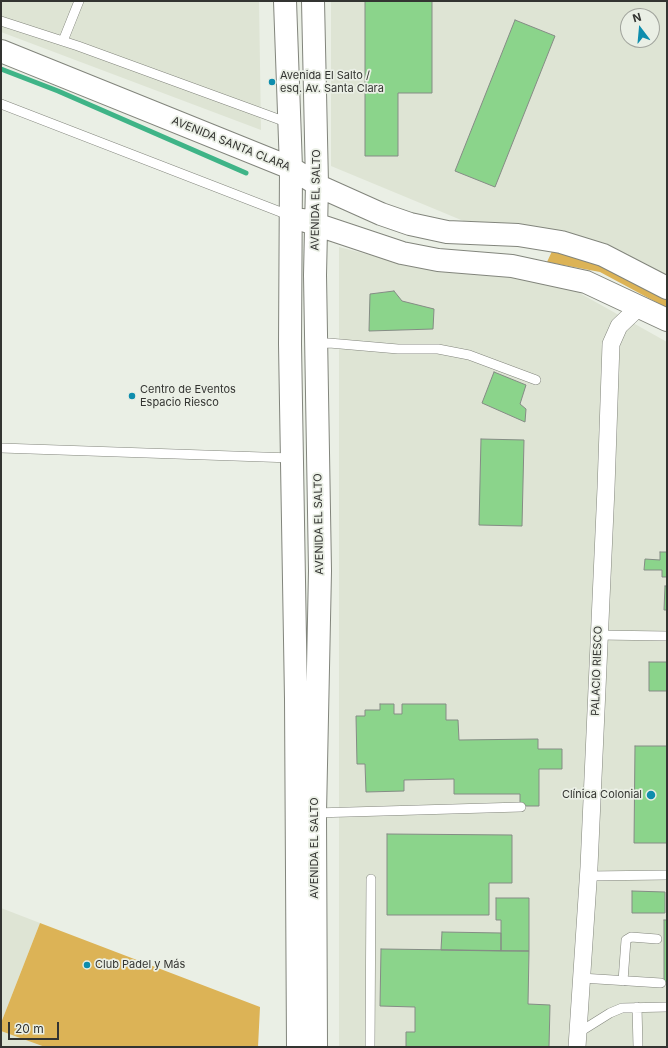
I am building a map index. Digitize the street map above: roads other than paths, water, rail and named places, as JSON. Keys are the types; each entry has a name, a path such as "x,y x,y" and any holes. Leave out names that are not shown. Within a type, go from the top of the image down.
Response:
{"main road":[{"name":"AVENIDA EL SALTO","path":"285,1 291,168 292,458 296,699 298,1047"},
{"name":"AVENIDA EL SALTO","path":"314,1 316,344 320,570 315,813 316,1047"},
{"name":"AVENIDA SANTA CLARA","path":"1,51 291,168 316,184 381,214 447,232 518,235 586,248 625,265 667,288"},
{"path":"291,216 385,248 421,257 499,264 563,276 598,286 667,320"}],"street":[{"name":"PALACIO RIESCO","path":"577,1040 588,876 606,488 611,344 619,326 640,306"}],"lane":[{"path":"63,41 79,1"},
{"path":"1,21 63,41 289,123"},
{"path":"1,104 291,216"},
{"path":"316,344 329,343 398,349 438,350 469,355 536,380"},
{"path":"1,448 292,458"},
{"path":"598,635 667,636"},
{"path":"315,813 521,807"},
{"path":"588,876 667,875"},
{"path":"370,1047 371,879"},
{"path":"623,981 626,940 631,937 657,939"},
{"path":"581,978 661,983"},
{"path":"636,1007 638,1047"},
{"path":"577,1040 610,1013 622,1008 667,1007"}],"waterway":[{"path":"1,69 58,91 246,173"}],"place":[{"name":"Avenida El Salto / esq. Av. Santa Clara","path":"272,82"},
{"name":"Centro de Eventos Espacio Riesco","path":"132,396"},
{"name":"Clínica Colonial","path":"651,795"},
{"name":"Club Padel y Más","path":"87,965"}]}
